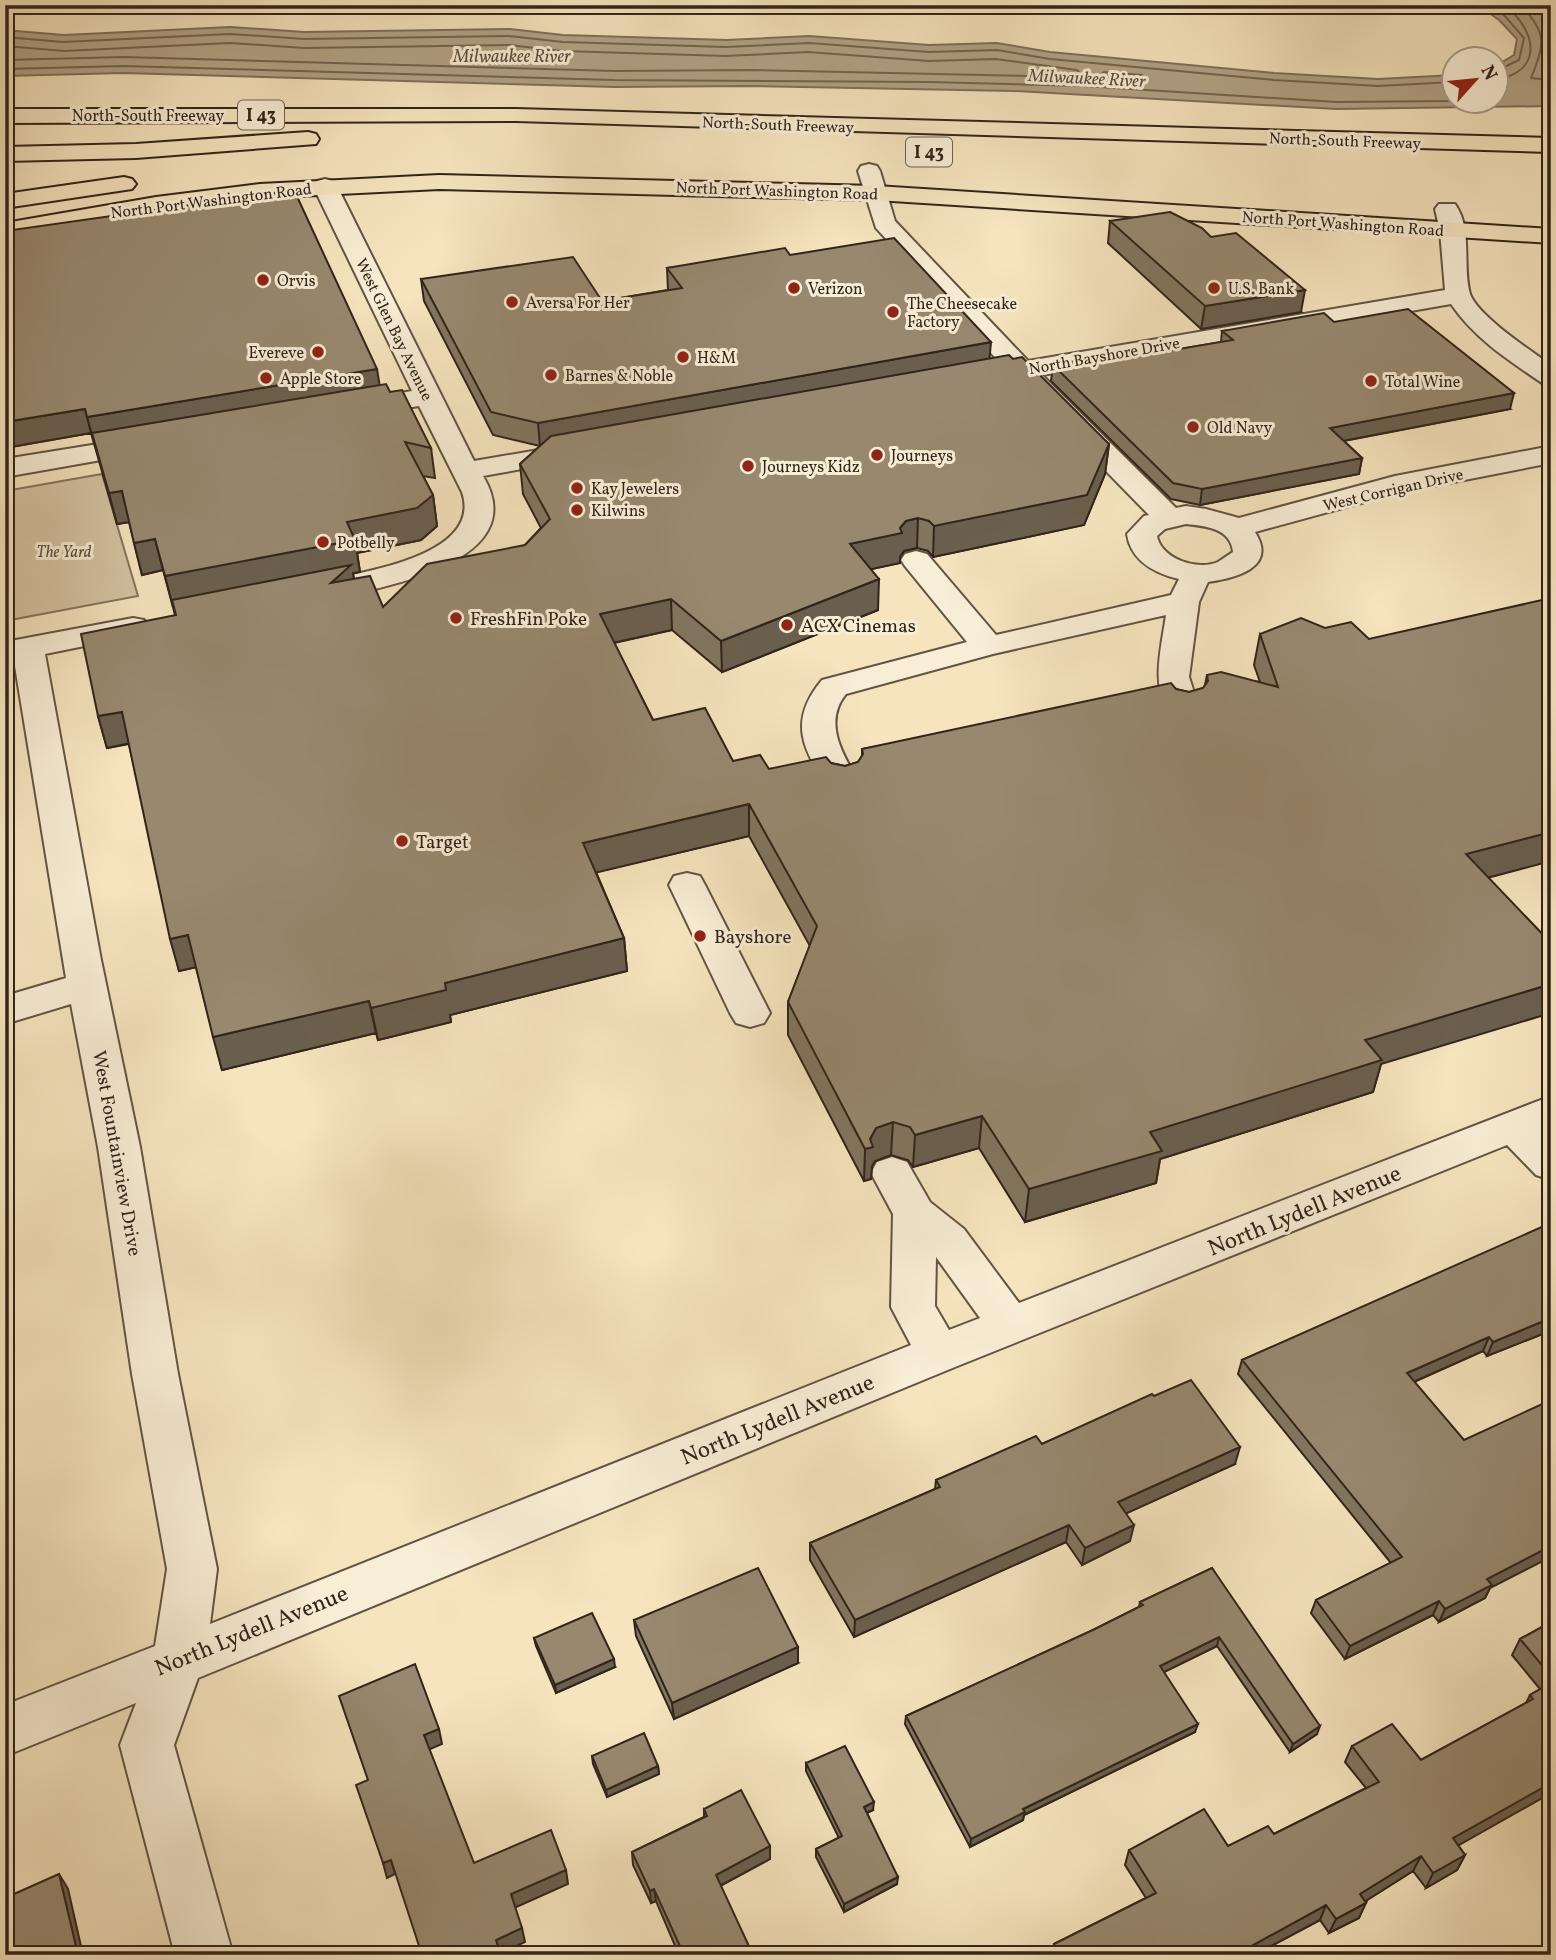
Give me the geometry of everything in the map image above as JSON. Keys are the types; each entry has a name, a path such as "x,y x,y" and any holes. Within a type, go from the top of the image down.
{"main road":[{"path":"5,104 516,115"},
{"name":"North-South Freeway","path":"5,117 516,115 1551,145"},
{"name":"North-South Freeway","path":"5,139 335,139"},
{"path":"5,154 136,150 308,139"},
{"name":"North Port Washington Road","path":"5,230 156,204 325,186 500,182 872,166 905,173"},
{"name":"North Port Washington Road","path":"199,176 331,167 872,166 1102,205 1450,220 1551,214"},
{"name":"North Port Washington Road","path":"5,201 149,181"},
{"name":"North Port Washington Road","path":"1336,200 1551,236"}],"street":[{"path":"872,166 884,223 1022,370 1168,517"},
{"name":"West Glen Bay Avenue","path":"325,186 465,471"},
{"path":"1450,220 1458,295 1472,317 1551,377"},
{"name":"North Bayshore Drive","path":"956,383 1158,345 1458,295"},
{"path":"337,412 428,396"},
{"path":"5,468 174,440"},
{"path":"290,597 384,579 412,570 448,552 471,530 481,508 477,493 465,471 599,447"},
{"name":"West Corrigan Drive","path":"1236,528 1395,485 1551,454"},
{"path":"1204,516 1236,528 1249,546 1248,555 1230,569 1197,573 1164,566 1142,549 1140,538 1144,529 1168,517 1204,516"},
{"path":"916,560 988,646"},
{"path":"1183,710 1173,677 1183,602 1197,573"},
{"path":"844,784 829,758 816,725 823,697 834,687 866,676 988,646 1183,602"},
{"path":"17,650 155,623"},
{"name":"West Fountainview Drive","path":"17,650 119,1147 155,1374 192,1569 179,1659 147,1745 204,1955"},
{"path":"687,886 750,1013"},
{"path":"5,1010 87,985"},
{"path":"1532,1119 1551,1164"},
{"name":"North Lydell Avenue","path":"5,1731 939,1354 1532,1119"},
{"path":"892,1173 915,1214 949,1241 1010,1326"},
{"path":"915,1214 913,1307 939,1354"}],"green space":[{"name":"The Yard","path":"102,474 138,596 5,621 5,491"}],"water":[{"name":"Milwaukee River","path":"1478,5 1551,5 1551,106 1510,107 1510,57 1514,55 1517,39 1499,20"},
{"name":"Milwaukee River","path":"230,27 304,32 510,29 563,35 727,40 809,36 929,45 997,43 1050,52 1274,73 1378,79 1440,76 1440,108 1337,109 1014,91 751,86 614,87 123,73 5,76 5,30 64,35"}],"building":[{"path":"294,190 377,369 87,417 85,409 5,422 5,231"},
{"path":"1170,212 1202,228 1211,237 1236,233 1305,290 1205,306 1110,221"},
{"path":"894,238 991,342 538,423 491,412 421,279 573,257 602,301 682,288 667,268 785,248 790,255"},
{"path":"1408,309 1514,393 1330,428 1362,458 1202,489 1173,483 1053,365 1124,352 1127,356 1142,353 1144,355 1233,340 1222,331 1324,313 1334,322"},
{"path":"1009,355 1013,359 1022,357 1109,444 1087,495 934,526 929,521 918,518 906,521 900,528 902,533 850,544 879,579 721,641 671,599 600,614 653,720 705,708 733,761 760,755 769,769 826,757 831,763 845,766 858,762 863,754 862,749 1171,683 1176,689 1189,692 1203,688 1208,681 1207,675 1221,672 1278,687 1260,634 1301,618 1325,628 1351,622 1369,639 1551,598 1551,832 1466,854 1551,943 1551,984 1365,1040 1382,1060 1150,1132 1162,1151 1029,1189 982,1116 915,1135 910,1127 893,1122 876,1128 870,1139 873,1147 865,1149 788,1002 817,926 749,804 583,843 624,938 445,983 446,990 371,1008 369,1001 213,1037 188,935 170,939 122,712 98,716 81,634 176,615 172,600 351,565 331,583 370,576 383,607 427,564 525,545 550,519 520,464 551,436"},
{"path":"386,384 390,392 402,390 431,448 405,442 433,495 417,508 347,522 355,540 165,576 155,539 134,543 122,491 109,493 92,433"},
{"path":"1544,1226 1551,1233 1551,1318 1493,1342 1489,1337 1407,1373 1464,1440 1551,1400 1551,1546 1487,1579 1492,1585 1445,1609 1439,1601 1350,1646 1316,1600 1402,1557 1242,1360"},
{"path":"1191,1380 1240,1447 1118,1502 1134,1525 1085,1548 1069,1525 855,1620 810,1543 940,1487 936,1480 1036,1436 1042,1444 1152,1394 1154,1396"},
{"path":"758,1568 798,1647 672,1703 634,1620"},
{"path":"1212,1568 1320,1726 1293,1744 1219,1637 1160,1666 1198,1724 1023,1809 1025,1812 971,1839 906,1716 1093,1630 1143,1605 1140,1602"},
{"path":"592,1613 614,1659 555,1685 534,1638"},
{"path":"1551,1622 1551,1676 1520,1639"},
{"path":"415,1664 439,1729 424,1735 474,1863 551,1830 566,1870 511,1894 522,1928 496,1940 501,1955 422,1955 391,1860 383,1863 356,1785 368,1780 339,1696"},
{"path":"1551,1683 1551,1783 1453,1838 1465,1855 1433,1873 1421,1856 1360,1894 1366,1903 1336,1919 1326,1905 1235,1955 1059,1955 1054,1944 1156,1893 1129,1850 1204,1809 1228,1846 1268,1826 1274,1834 1379,1782 1352,1746 1392,1724 1421,1760 1533,1699 1530,1695"},
{"path":"644,1733 658,1766 606,1790 592,1756"},
{"path":"845,1746 874,1802 864,1807 898,1877 844,1904 816,1849 842,1836 806,1763"},
{"path":"741,1790 770,1846 716,1875 753,1955 684,1955 654,1889 650,1891 632,1852 707,1816 704,1809"},
{"path":"59,1874 78,1955 5,1955 5,1898"}],"place":[{"name":"Orvis","path":"263,280"},
{"name":"Verizon","path":"794,288"},
{"name":"U.S. Bank","path":"1214,288"},
{"name":"Aversa For Her","path":"512,302"},
{"name":"The Cheesecake Factory","path":"893,312"},
{"name":"Evereve","path":"318,352"},
{"name":"H&M","path":"683,357"},
{"name":"Barnes & Noble","path":"551,375"},
{"name":"Apple Store","path":"266,378"},
{"name":"Total Wine","path":"1371,381"},
{"name":"Old Navy","path":"1193,427"},
{"name":"Journeys","path":"877,455"},
{"name":"Journeys Kidz","path":"748,466"},
{"name":"Kay Jewelers","path":"577,488"},
{"name":"Kilwins","path":"577,510"},
{"name":"Potbelly","path":"323,542"},
{"name":"FreshFin Poke","path":"456,618"},
{"name":"ACX Cinemas","path":"787,625"},
{"name":"Target","path":"402,841"},
{"name":"Bayshore","path":"700,936"}]}
